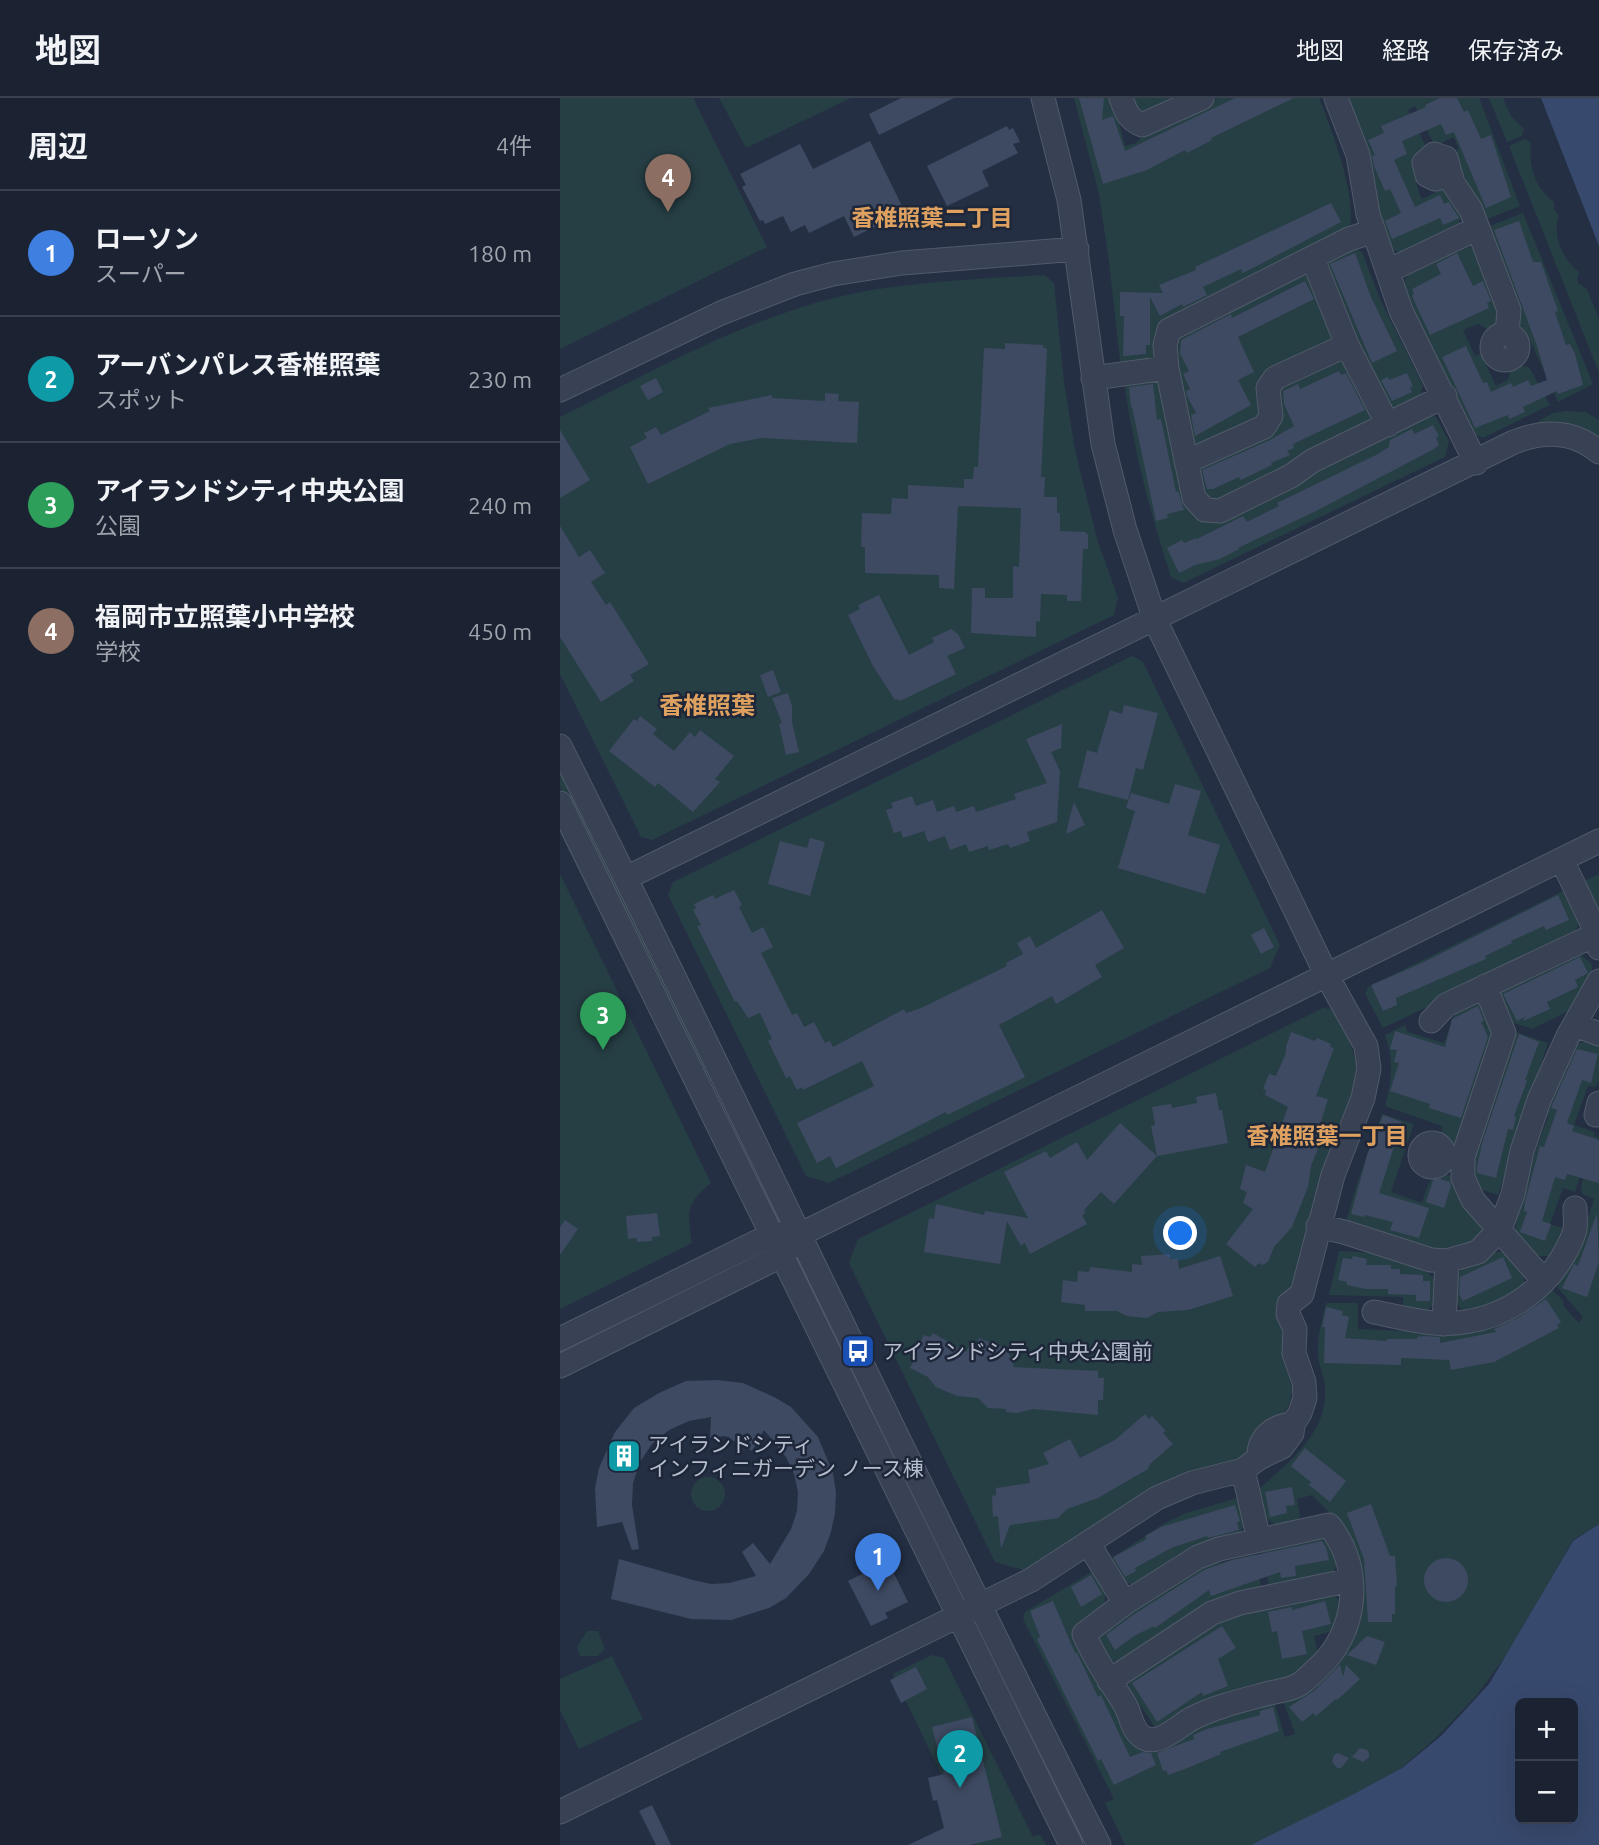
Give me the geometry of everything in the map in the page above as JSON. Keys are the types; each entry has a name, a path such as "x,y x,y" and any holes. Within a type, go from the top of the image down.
{"street":[{"path":"560,1812 1031,1580 1157,1498 1192,1483 1251,1464 1282,1447 1292,1433 1293,1424 1305,1398 1304,1382 1294,1353 1295,1329 1288,1309 1289,1304 1302,1294 1333,1175 1363,1098 1369,1069 1366,1046 1328,976 1155,620 1122,518 1103,444 1069,200 1043,98"},
{"path":"1121,98 1126,113 1133,121 1142,125 1202,98"},
{"path":"1336,98 1358,155 1368,214 1401,311 1476,463"},
{"path":"1448,170 1452,173 1453,183 1471,210 1510,310 1507,334"},
{"path":"1388,271 1478,228"},
{"path":"1374,231 1349,239 1169,330 1165,345 1167,368 1194,498 1205,510 1220,511 1292,476 1312,461 1445,396"},
{"path":"560,390 721,313 795,284 891,264 1077,249"},
{"path":"1312,259 1347,345 1388,425"},
{"path":"1186,462 1264,427 1271,416 1268,388 1275,379 1347,345"},
{"path":"1093,378 1167,368"},
{"path":"626,878 1476,463 1514,442 1541,434 1560,434 1578,438 1599,452"},
{"path":"560,746 1099,1845"},
{"path":"560,803 1071,1845"},
{"path":"560,1339 801,1234 1599,841"},
{"path":"1431,1021 1446,1005 1598,938 1562,860"},
{"path":"1318,1226 1343,1231 1416,1257 1447,1261 1478,1252 1500,1229 1513,1194 1522,1151 1539,1100 1568,1036 1599,981"},
{"path":"1485,986 1504,1033 1453,1157 1473,1200 1545,1280"},
{"path":"1576,1025 1599,1034"},
{"path":"1374,1312 1444,1324 1494,1315 1524,1298 1545,1280 1565,1253 1575,1231 1575,1208"},
{"path":"560,1366 778,1244"},
{"path":"1444,1324 1447,1261"},
{"path":"1251,1464 1259,1540"},
{"path":"1329,1525 1339,1537 1349,1559 1351,1608 1340,1641 1330,1658 1296,1686 1204,1714 1160,1739 1142,1737 1133,1726 1126,1705 1093,1656 1084,1634 1125,1603 1198,1557 1259,1540 1329,1525"},
{"path":"1088,1543 1125,1603"},
{"path":"1109,1681 1212,1613 1240,1603 1351,1580"}],"green space":[{"path":"560,98 693,98 767,247 560,349"},
{"path":"719,98 851,98 746,148"},
{"path":"1074,98 1113,98 1125,146 1136,143 1147,131 1218,98 1319,98 1337,146 1347,184 1351,219 1348,232 1179,316 1150,364 1121,369 1099,194"},
{"path":"1129,98 1187,98 1149,116 1133,110"},
{"path":"1344,98 1479,98 1520,206 1482,221 1466,179 1457,168 1458,147 1454,137 1435,146 1415,106 1408,110 1427,149 1411,158 1422,199 1453,183 1463,212 1456,231 1406,254 1386,248"},
{"path":"1489,98 1503,98 1511,116 1524,129 1522,136 1507,142"},
{"path":"1525,139 1531,143 1534,176 1542,190 1554,202 1554,209 1559,216 1557,232 1561,248 1569,262 1580,273 1577,277 1578,283 1587,289 1599,319 1599,373 1509,146"},
{"path":"1523,213 1593,384 1558,402 1530,340 1518,333 1485,228"},
{"path":"1461,243 1478,251 1502,313 1500,325 1487,329 1478,324 1463,330 1475,356 1481,354 1496,386 1508,380 1510,372 1516,366 1529,367 1550,405 1483,438 1471,433 1401,290 1411,266"},
{"path":"1351,246 1362,252 1380,299 1423,386 1418,401 1392,410 1372,378 1325,263"},
{"path":"1298,272 1317,280 1336,332 1333,343 1273,372 1260,421 1193,446 1170,341"},
{"path":"1044,275 1054,283 1064,382 1075,450 1097,539 1118,598 1114,615 652,840 641,837 560,674 560,417 710,343 802,307 891,287"},
{"path":"1338,356 1349,360 1373,408 1367,427 1277,470 1275,476 1219,504 1199,496 1195,468 1268,433 1278,385"},
{"path":"1155,378 1163,384 1193,508 1294,483 1325,468 1325,463 1425,414 1436,417 1449,441 1445,457 1183,583 1171,577 1156,528 1137,456 1124,380"},
{"path":"1586,412 1599,420 1599,439 1575,429 1532,425 1553,413"},
{"path":"1132,656 1143,662 1280,945 1270,968 829,1183 806,1176 668,895 673,882"},
{"path":"560,770 700,1054 717,1101 560,786"},
{"path":"560,874 711,1183 690,1209 692,1243 560,1309"},
{"path":"1599,874 1599,912 1582,882"},
{"path":"1565,890 1579,919 1575,937 1383,1028 1365,994 1368,987"},
{"path":"1577,952 1592,964 1592,973 1571,1010 1532,1029 1508,1021 1498,991"},
{"path":"1482,1003 1495,1027 1461,1139 1448,1144 1441,1138 1442,1126 1385,1106 1391,1071 1385,1035 1405,1025 1408,1032 1444,1043 1456,1010"},
{"path":"1323,1008 1334,1009 1343,1027 1354,1053 1358,1082 1285,1339 1286,1366 1292,1390 1283,1417 1257,1448 1238,1462 1026,1571 995,1562 849,1263 858,1239"},
{"path":"1513,1031 1548,1043 1498,1195 1474,1187 1470,1164"},
{"path":"1589,1040 1599,1046 1599,1081 1595,1087 1588,1086 1574,1125 1595,1132 1594,1136 1598,1137 1592,1156 1585,1161 1575,1192 1563,1188 1550,1224 1567,1230 1554,1256 1536,1256 1517,1235 1517,1213 1521,1196 1548,1117 1544,1115 1574,1045"},
{"path":"1382,1114 1414,1124 1391,1192 1422,1203 1434,1177 1445,1174 1452,1176 1483,1225 1481,1239 1448,1254 1346,1222"},
{"path":"1599,1147 1599,1524 1573,1540 1509,1651 1477,1695 1438,1736 1400,1769 1360,1793 1252,1845 1125,1845 1105,1803 1114,1799 1023,1619 1025,1612 1093,1571 1105,1590 1105,1609 1072,1630 1128,1730 1194,1725 1273,1698 1285,1737 1295,1734 1281,1695 1350,1636 1335,1518 1312,1495 1297,1499 1300,1516 1298,1521 1277,1526 1265,1517 1259,1489 1304,1446 1320,1419 1325,1388 1318,1347 1326,1303 1358,1303 1358,1329 1406,1331 1407,1326 1552,1290 1563,1300 1564,1307 1579,1323 1583,1317 1558,1288 1559,1276 1583,1233 1594,1199 1582,1194 1581,1189 1586,1171"},
{"path":"1339,1251 1378,1254 1417,1266 1436,1281 1436,1302 1423,1314 1403,1310 1403,1297 1329,1295"},
{"path":"1492,1252 1507,1252 1524,1273 1524,1290 1467,1315 1455,1302 1455,1277 1463,1268"},
{"path":"708,1477 720,1482 725,1494 720,1506 708,1511 696,1506 691,1494 696,1482"},
{"path":"1241,1497 1245,1521 1238,1539 1138,1587 1121,1580 1109,1560 1165,1523 1186,1513"},
{"path":"1320,1537 1331,1543 1339,1560 1332,1576 1270,1590 1261,1550"},
{"path":"1255,1554 1262,1592 1121,1664 1105,1658 1098,1645 1102,1630 1188,1574 1203,1567"},
{"path":"1332,1591 1342,1606 1335,1630 1314,1636 1319,1658 1294,1679 1158,1732 1141,1706 1138,1708 1128,1693 1129,1675 1219,1617"},
{"path":"587,1631 598,1631 605,1649 598,1656 580,1656 577,1647"},
{"path":"932,1655 944,1658 1033,1837 1040,1834 1046,1845 975,1845 893,1674"},
{"path":"612,1656 643,1719 579,1749 560,1710 560,1679"}],"water":[{"path":"1541,98 1599,98 1599,246"},
{"path":"1599,1524 1599,1845 1251,1845 1402,1768 1441,1736 1489,1684 1573,1541"}],"building":[{"path":"901,98 954,98 879,135 869,114"},
{"path":"1079,98 1104,98 1102,120 1113,116 1125,151 1235,98 1294,98 1211,138 1212,140 1187,153 1185,150 1147,170 1103,184"},
{"path":"1440,98 1457,98 1464,112 1468,110 1481,139 1491,135 1511,197 1486,208 1454,132 1446,135 1441,124 1402,141 1407,154 1394,160 1415,207 1440,195 1444,204 1449,202 1459,218 1443,225 1440,218 1392,239 1385,221 1401,213 1390,189 1385,191 1374,166 1372,156 1375,155 1368,140 1384,133 1381,126 1426,107 1425,105"},
{"path":"1007,126 1009,130 1013,128 1020,142 1013,144 1018,153 982,171 989,186 947,206 927,166"},
{"path":"870,141 905,212 854,237 844,216 809,233 805,225 791,232 783,216 765,224 763,220 760,221 742,187 746,185 740,174 800,144 813,169"},
{"path":"1331,203 1341,222 1243,273 1241,269 1203,287 1207,295 1160,316 1150,297 1150,345 1146,345 1146,354 1123,356 1124,316 1120,316 1120,292 1163,293 1159,285 1196,270 1195,267"},
{"path":"1519,221 1533,262 1541,262 1558,311 1555,312 1566,345 1570,344 1575,354 1583,385 1558,394 1557,391 1523,407 1525,412 1509,419 1508,415 1475,428 1442,357 1466,346 1483,383 1487,382 1491,392 1511,383 1513,387 1528,380 1531,386 1547,380 1494,230"},
{"path":"1355,253 1371,297 1397,351 1372,363 1330,264"},
{"path":"1457,253 1473,286 1483,281 1491,301 1487,303 1489,308 1430,335 1412,296 1412,289 1441,274 1436,264"},
{"path":"1305,281 1314,299 1238,337 1254,372 1238,380 1251,405 1195,436 1191,415 1196,413 1187,396 1186,391 1190,389 1183,374 1189,371 1180,354 1181,340"},
{"path":"1005,343 1043,345 1047,349 1041,477 1045,477 1044,497 1057,497 1060,531 1088,534 1088,549 1083,549 1081,601 1067,601 1067,595 1041,594 1040,622 1036,621 1036,637 971,633 972,588 985,588 985,598 1013,598 1013,566 1019,567 1021,508 958,506 954,589 939,588 939,575 865,573 865,547 861,547 862,513 891,514 892,498 908,499 908,485 964,488 964,479 973,479 974,467 978,467 984,348 1005,349"},
{"path":"1339,371 1341,375 1346,373 1365,410 1293,444 1294,448 1287,451 1290,455 1271,463 1272,465 1241,480 1239,477 1213,489 1207,489 1202,470 1270,440 1294,426 1284,404 1283,391 1298,384 1300,389"},
{"path":"1407,373 1413,386 1410,388 1412,392 1392,401 1381,380"},
{"path":"656,378 663,392 648,400 640,386"},
{"path":"1153,384 1157,420 1161,419 1176,492 1178,491 1184,510 1167,514 1168,518 1156,521 1129,387"},
{"path":"825,393 839,394 838,401 859,402 857,443 762,438 730,444 648,484 630,447 647,438 644,433 656,427 661,435 710,411 708,408 772,395 772,398 825,401"},
{"path":"1433,425 1439,436 1436,438 1439,445 1434,449 1220,559 1195,565 1179,573 1167,548 1182,540 1184,543 1197,539 1243,516 1247,522 1279,506 1277,503 1376,455 1389,447 1390,440 1412,429 1414,434"},
{"path":"560,430 590,480 560,498"},
{"path":"560,526 579,557 590,550 605,573 591,582 606,605 610,602 649,664 630,675 634,681 601,702 560,637"},
{"path":"879,595 909,655 934,642 932,638 951,629 958,634 965,648 947,656 956,674 900,701 895,700 873,666 848,615 860,609 858,605"},
{"path":"773,670 781,692 768,697 760,675"},
{"path":"788,693 799,752 786,755 779,724 782,723 772,698"},
{"path":"1124,705 1158,713 1143,770 1136,768 1128,800 1078,787 1087,750 1097,753 1110,710 1122,714"},
{"path":"640,716 657,729 653,734 674,751 690,732 695,737 700,730 734,756 715,779 720,782 693,812 658,783 655,787 609,751 634,719 637,721"},
{"path":"1062,724 1061,748 1051,752 1060,771 1057,822 1027,832 1030,841 1010,848 1008,844 969,852 966,844 950,850 945,836 928,842 924,831 903,838 901,831 894,833 886,810 893,808 891,803 912,796 916,806 933,800 937,812 954,806 956,812 974,806 976,812 1016,799 1014,794 1047,783 1026,739"},
{"path":"1175,784 1201,791 1188,835 1220,845 1205,894 1118,868 1135,811 1126,808 1131,793 1169,804"},
{"path":"1074,802 1085,825 1066,834 1069,820"},
{"path":"810,838 825,842 810,896 768,884 780,841 807,848"},
{"path":"734,890 752,933 763,927 773,947 761,953 792,1015 797,1013 804,1027 814,1022 825,1043 830,1041 833,1047 904,1009 906,1013 921,1008 1007,966 1006,963 1023,954 1017,943 1030,936 1036,948 1102,910 1124,948 1095,965 1102,977 1056,1004 1052,996 999,1025 1025,1077 947,1115 946,1112 836,1168 830,1156 817,1163 797,1123 874,1086 862,1061 803,1090 802,1087 797,1090 790,1076 786,1078 768,1041 772,1039 760,1013 748,1018 737,1001 735,1002 697,926 701,925 693,910 696,908 694,904 713,895 715,899"},
{"path":"1558,895 1569,920 1546,930 1544,926 1511,941 1512,943 1485,956 1486,959 1396,998 1397,1005 1383,1011 1371,985 1422,963"},
{"path":"1264,928 1274,947 1261,954 1251,935"},
{"path":"1580,957 1588,973 1575,980 1578,987 1547,1002 1550,1009 1517,1021 1503,994"},
{"path":"1478,1006 1488,1037 1461,1118 1390,1091 1399,1063 1394,1062 1397,1050 1390,1049 1395,1031 1445,1047 1452,1019"},
{"path":"1291,1032 1315,1041 1317,1038 1334,1048 1316,1096 1328,1099 1317,1134 1323,1136 1311,1166 1308,1187 1292,1227 1274,1247 1268,1262 1262,1265 1259,1263 1255,1267 1226,1244 1253,1209 1243,1203 1247,1192 1240,1189 1246,1165 1265,1172 1288,1107 1265,1095 1266,1090 1263,1089 1269,1074 1276,1076"},
{"path":"1519,1034 1539,1042 1514,1116 1513,1130 1508,1129 1496,1178 1477,1173 1477,1166 1483,1140"},
{"path":"1577,1049 1598,1054 1591,1083 1582,1080 1567,1123 1574,1126 1572,1131 1599,1140 1599,1183 1567,1174 1565,1180 1555,1177 1542,1221 1551,1224 1545,1241 1520,1232 1527,1212 1524,1211 1525,1201 1540,1146 1544,1147 1557,1110 1551,1108 1552,1105"},
{"path":"1216,1093 1228,1143 1157,1156 1151,1126 1155,1125 1152,1107 1171,1104 1172,1108 1197,1103 1196,1097"},
{"path":"1383,1115 1402,1122 1379,1193 1429,1208 1419,1238 1390,1230 1393,1222 1351,1214 1367,1155"},
{"path":"1120,1123 1157,1156 1114,1204 1101,1192 1084,1210 1086,1213 1082,1215 1087,1224 1030,1254 1025,1243 1021,1246 1007,1221 1000,1264 924,1252 929,1218 934,1219 936,1204 984,1215 985,1211 1028,1218 1004,1172 1046,1151 1050,1158 1077,1142 1087,1160"},
{"path":"1434,1177 1450,1182 1444,1208 1426,1202"},
{"path":"657,1213 660,1236 652,1237 652,1241 637,1242 637,1238 628,1239 626,1216"},
{"path":"1597,1213 1599,1262 1587,1297 1562,1288 1574,1264 1578,1266"},
{"path":"565,1220 578,1229 560,1255 560,1227"},
{"path":"1170,1254 1170,1259 1178,1259 1179,1269 1220,1256 1233,1296 1188,1310 1158,1312 1147,1318 1127,1316 1117,1311 1085,1311 1085,1305 1061,1302 1063,1280 1077,1282 1078,1271 1089,1272 1090,1267 1132,1272 1132,1264 1142,1265 1141,1256"},
{"path":"1353,1256 1367,1259 1366,1265 1391,1265 1391,1269 1400,1269 1400,1274 1423,1275 1423,1281 1430,1281 1430,1301 1416,1301 1416,1295 1388,1294 1388,1289 1366,1289 1338,1280 1343,1258 1352,1259"},
{"path":"1503,1257 1512,1278 1463,1301 1459,1294 1460,1277"},
{"path":"1546,1299 1561,1322 1557,1325 1559,1328 1494,1362 1451,1370 1449,1360 1401,1358 1401,1365 1324,1363 1325,1327 1322,1327 1326,1307 1343,1311 1342,1315 1349,1317 1345,1338 1387,1341 1417,1339 1423,1336 1440,1337 1440,1343 1496,1332 1494,1329 1518,1318"},
{"path":"933,1333 966,1352 971,1343 976,1346 979,1338 1010,1350 1009,1356 1014,1356 1013,1367 1098,1371 1098,1378 1104,1378 1103,1400 1098,1400 1098,1415 1033,1409 1017,1413 1006,1412 1006,1409 988,1408 978,1398 957,1396 936,1387 928,1377 910,1368 917,1353 914,1352 924,1335 930,1337"},
{"path":"686,1381 743,1383 774,1397 791,1407 818,1437 833,1473 836,1493 835,1513 824,1551 809,1574 786,1598 769,1608 731,1620 691,1619 611,1599 619,1559 711,1584 729,1583 756,1576 742,1552 753,1543 770,1564 791,1529 797,1511 798,1492 786,1457 764,1430 752,1451 725,1436 710,1438 711,1417 689,1421 669,1430 652,1444 640,1462 633,1483 632,1505 639,1549 632,1550 622,1522 597,1527 595,1488 599,1468 615,1432 634,1408"},
{"path":"1145,1414 1149,1419 1152,1416 1166,1431 1163,1433 1173,1444 1150,1464 1148,1469 1098,1498 1067,1509 1058,1518 1010,1525 1001,1549 998,1516 993,1517 992,1496 996,1495 996,1488 1030,1483 1028,1470 1049,1464 1043,1453 1070,1439 1080,1458 1115,1440"},
{"path":"1305,1448 1346,1481 1330,1502 1291,1466"},
{"path":"1292,1487 1295,1505 1286,1506 1287,1513 1270,1517 1265,1492"},
{"path":"1371,1504 1390,1556 1395,1556 1397,1586 1392,1622 1368,1622 1364,1559 1347,1513"},
{"path":"1235,1505 1240,1521 1237,1522 1239,1530 1208,1538 1207,1536 1171,1548 1135,1568 1136,1571 1125,1577 1113,1557 1147,1539 1145,1536 1161,1527"},
{"path":"1322,1541 1329,1560 1295,1566 1296,1576 1281,1578 1280,1572 1211,1596 1209,1590 1155,1628 1154,1626 1134,1636 1115,1650 1106,1635 1204,1570 1232,1560"},
{"path":"883,1551 908,1602 885,1613 888,1618 871,1626 848,1581 864,1573 860,1563"},
{"path":"1446,1558 1462,1564 1468,1580 1462,1596 1446,1602 1430,1596 1424,1580 1430,1564"},
{"path":"1091,1575 1102,1594 1081,1607 1071,1587"},
{"path":"1053,1601 1075,1653 1098,1697 1101,1695 1130,1757 1143,1752 1151,1753 1156,1765 1114,1785 1101,1759 1098,1761 1037,1639 1040,1637 1030,1611"},
{"path":"1325,1601 1331,1624 1302,1631 1307,1654 1282,1659 1277,1631 1272,1632 1268,1612 1292,1607 1292,1610"},
{"path":"1222,1626 1236,1648 1218,1659 1228,1686 1203,1696 1202,1692 1157,1722 1132,1683"},
{"path":"1367,1636 1385,1642 1376,1665 1347,1655"},
{"path":"1340,1665 1343,1677 1346,1665 1360,1679 1316,1716 1313,1713 1302,1722 1289,1707 1314,1691"},
{"path":"916,1667 927,1689 901,1703 890,1680"},
{"path":"1273,1707 1279,1731 1220,1752 1221,1754 1168,1775 1166,1770 1163,1771 1157,1753 1194,1739 1193,1735 1207,1729 1260,1715 1260,1711"},
{"path":"972,1717 1002,1837 970,1845 908,1845 944,1828 937,1800 933,1801 928,1778 944,1774 932,1727"},
{"path":"1360,1748 1369,1753 1369,1757 1363,1762 1352,1757"},
{"path":"1338,1753 1349,1758 1341,1768 1337,1768 1332,1762 1334,1755"},
{"path":"652,1805 671,1845 656,1845 639,1811"}],"place":[{"name":"福岡市立照葉小中学校","path":"668,212"},
{"name":"アイランドシティ中央公園","path":"603,1050"},
{"name":"アイランドシティ中央公園前","path":"858,1351"},
{"name":"アイランドシティ インフィニガーデン ノース棟","path":"624,1456"},
{"name":"ローソン","path":"878,1591"},
{"name":"アーバンパレス香椎照葉","path":"960,1788"}],"district":[{"name":"香椎照葉二丁目","path":"932,217"},
{"name":"香椎照葉","path":"707,705"},
{"name":"香椎照葉一丁目","path":"1327,1135"}]}
